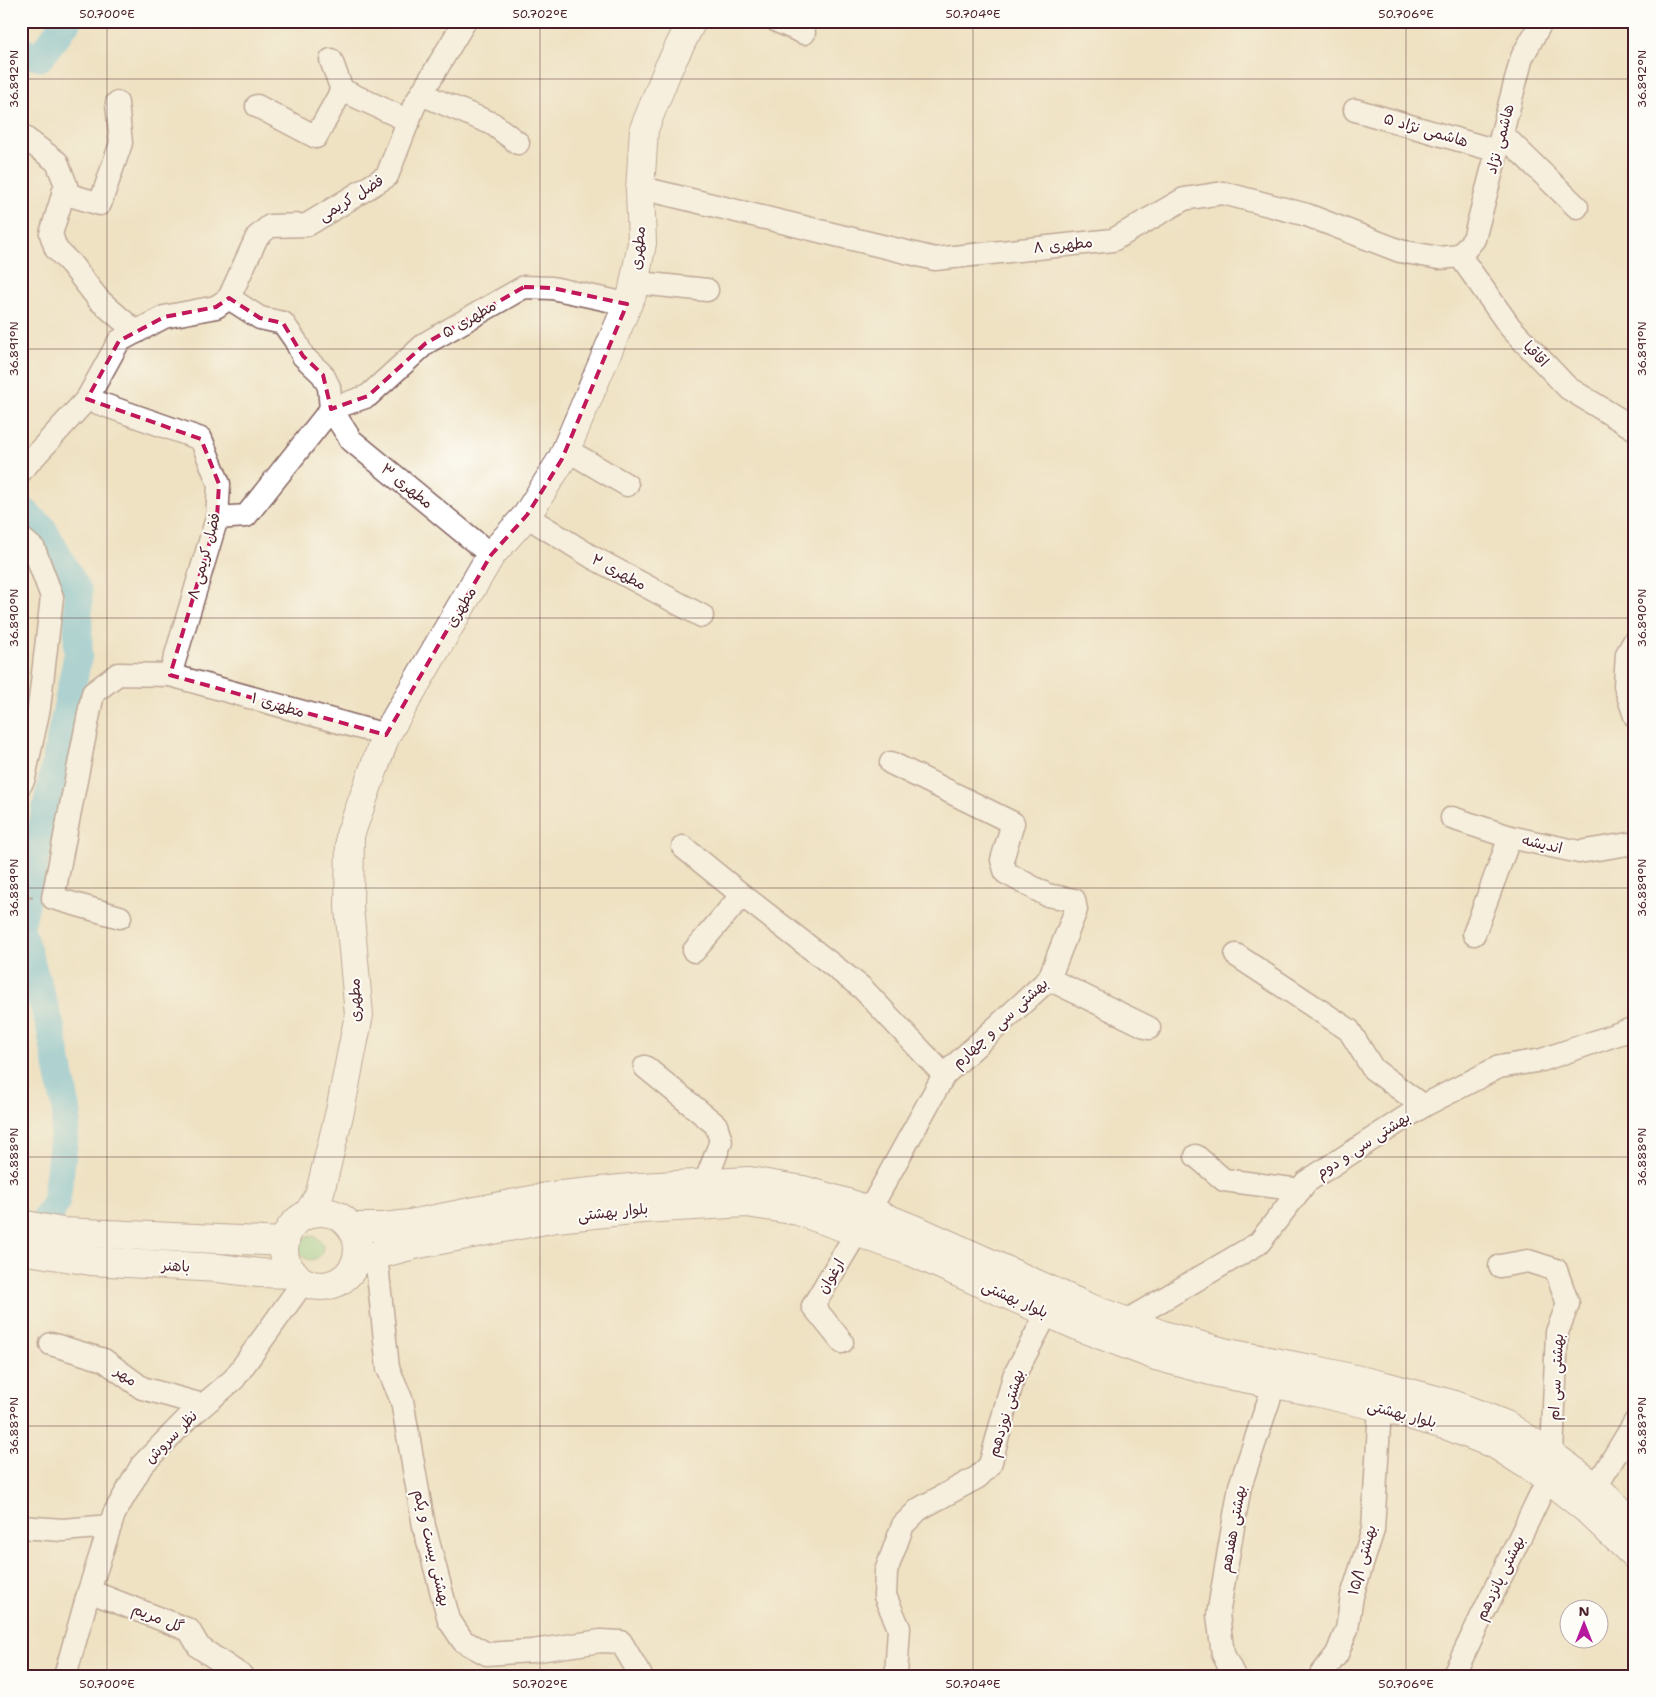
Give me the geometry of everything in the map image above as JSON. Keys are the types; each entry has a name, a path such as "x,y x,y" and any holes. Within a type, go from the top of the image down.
{"main road":[{"name":"مطهری","path":"330,1218 319,1196 340,1112 359,1015 348,907 350,835 386,735 491,555 527,515 562,459 632,294 642,243 640,190 644,129 668,70 692,21"},
{"name":"مطهری","path":"330,1218 355,1114 373,1016 363,907 365,838 399,741 503,564 539,524 579,458 646,299 656,244 654,191 659,132 681,75 709,21"},
{"name":"بلوار بهشتی","path":"330,1218 410,1224 552,1196 640,1187 705,1183 749,1181 803,1190 863,1222 912,1252 1082,1328 1156,1356 1218,1373 1312,1391 1448,1426 1596,1486 1635,1525"},
{"name":"بلوار بهشتی","path":"366,1258 414,1245 556,1218 695,1205 747,1203 921,1232 1090,1308 1163,1335 1223,1352 1325,1372 1454,1405 1506,1425 1550,1467 1586,1509 1635,1556"},
{"path":"330,1218 356,1238 358,1250 366,1258 340,1280 328,1285 316,1285 300,1278 288,1265 284,1254 285,1242 289,1230 297,1221 330,1218"},
{"path":"23,1233 60,1244"},
{"name":"باهنر","path":"60,1244 285,1242"},
{"name":"باهنر","path":"60,1244 90,1261 218,1268 300,1278"}],"street":[{"name":"فضل کریمی","path":"229,298 257,237 270,226 307,225 387,176 422,94 465,21"},
{"path":"777,21 804,33"},
{"name":"هاشمی نژاد","path":"1460,256 1474,239 1522,57 1542,21"},
{"path":"331,60 342,90 409,121"},
{"path":"257,106 316,137 342,90"},
{"path":"422,94 493,124 518,143"},
{"path":"63,193 100,204 121,143 117,103"},
{"name":"هاشمی نژاد ۵","path":"1355,110 1499,143 1577,207"},
{"path":"21,135 57,162 66,185 50,234 56,250 71,264 99,300 136,332"},
{"name":"مطهری ۸","path":"654,191 935,259 1113,240 1184,199 1222,193 1307,215 1400,250 1438,258 1460,256"},
{"name":"اقاقیا","path":"1460,256 1510,326 1568,388 1635,429"},
{"path":"648,284 707,290"},
{"name":"مطهری ۵","path":"331,409 368,396 426,343 524,287 552,288 627,304"},
{"path":"21,471 87,399 119,341 164,317 216,307 229,298 260,318 283,323 303,356 323,375 329,387 331,409 246,516 217,518"},
{"name":"فضل کریمی ۸","path":"87,399 201,439 219,484 217,518 170,675"},
{"name":"مطهری ۳","path":"331,409 351,440 491,555"},
{"path":"579,458 627,485"},
{"name":"مطهری ۲","path":"539,524 592,557 702,616"},
{"path":"21,538 34,549 52,596 39,708 24,778 21,784"},
{"path":"1635,640 1627,654 1625,686 1635,716"},
{"name":"مطهری ۱","path":"120,918 53,898 93,693 118,674 170,675 386,735"},
{"name":"بهشتی سی و چهارم","path":"863,1222 944,1074 1049,979 1076,910 1074,900 1047,895 1006,873 1002,860 1013,823 891,762"},
{"name":"اندیشه","path":"1452,818 1510,837 1579,852 1635,843"},
{"path":"1474,934 1510,837"},
{"path":"683,847 862,988 944,1074"},
{"path":"694,951 742,895"},
{"path":"1236,955 1349,1030 1373,1069 1423,1106"},
{"path":"1049,979 1149,1028"},
{"name":"بهشتی سی و دوم","path":"1126,1321 1259,1244 1306,1182 1423,1106 1499,1067 1542,1060 1635,1028"},
{"path":"645,1067 716,1126 721,1141 705,1183"},
{"path":"1196,1156 1224,1180 1300,1190"},
{"name":"ارغوان","path":"842,1342 814,1306 863,1222"},
{"name":"بهشتی بیست و یکم","path":"366,1258 388,1368 402,1401 424,1526 448,1620 463,1642 488,1654 532,1651 601,1641 621,1642 641,1676"},
{"name":"بهشتی سی ام","path":"1500,1266 1528,1261 1556,1270 1568,1304 1557,1332 1550,1467"},
{"name":"نظر سروش","path":"65,1676 89,1591 114,1514 142,1465 187,1419 234,1379 300,1278"},
{"name":"بهشتی نوزدهم","path":"896,1676 899,1628 885,1596 886,1571 903,1525 919,1509 978,1477 990,1465 1014,1376 1047,1313"},
{"name":"مهر","path":"51,1344 104,1360 142,1388 203,1405"},
{"name":"بهشتی هفدهم","path":"1234,1676 1223,1654 1218,1615 1240,1486 1274,1385"},
{"name":"۱۵/۱ بهشتی","path":"1320,1676 1337,1654 1347,1628 1352,1596 1372,1530 1380,1407"},
{"path":"1596,1486 1635,1422"},
{"name":"بهشتی پانزدهم","path":"1453,1676 1550,1467"},
{"path":"21,1527 63,1530 110,1526"},
{"name":"گل مریم","path":"89,1591 190,1630 199,1647 242,1676"}],"highlighted area":[{"path":"524,287 552,288 627,304 562,459 527,515 491,555 386,735 170,675 217,518 219,484 201,439 87,399 119,341 164,317 216,307 229,298 260,318 283,323 303,356 323,375 331,409 368,396 426,343"}],"green space":[{"path":"311,1236 320,1239 323,1248 320,1257 311,1260 302,1257 299,1248 302,1239"}],"waterway":[{"path":"21,52 40,57 67,21"},
{"path":"21,509 42,528 78,592 78,655 21,922"},
{"path":"21,932 51,1029 67,1113 56,1202 29,1249"}]}
